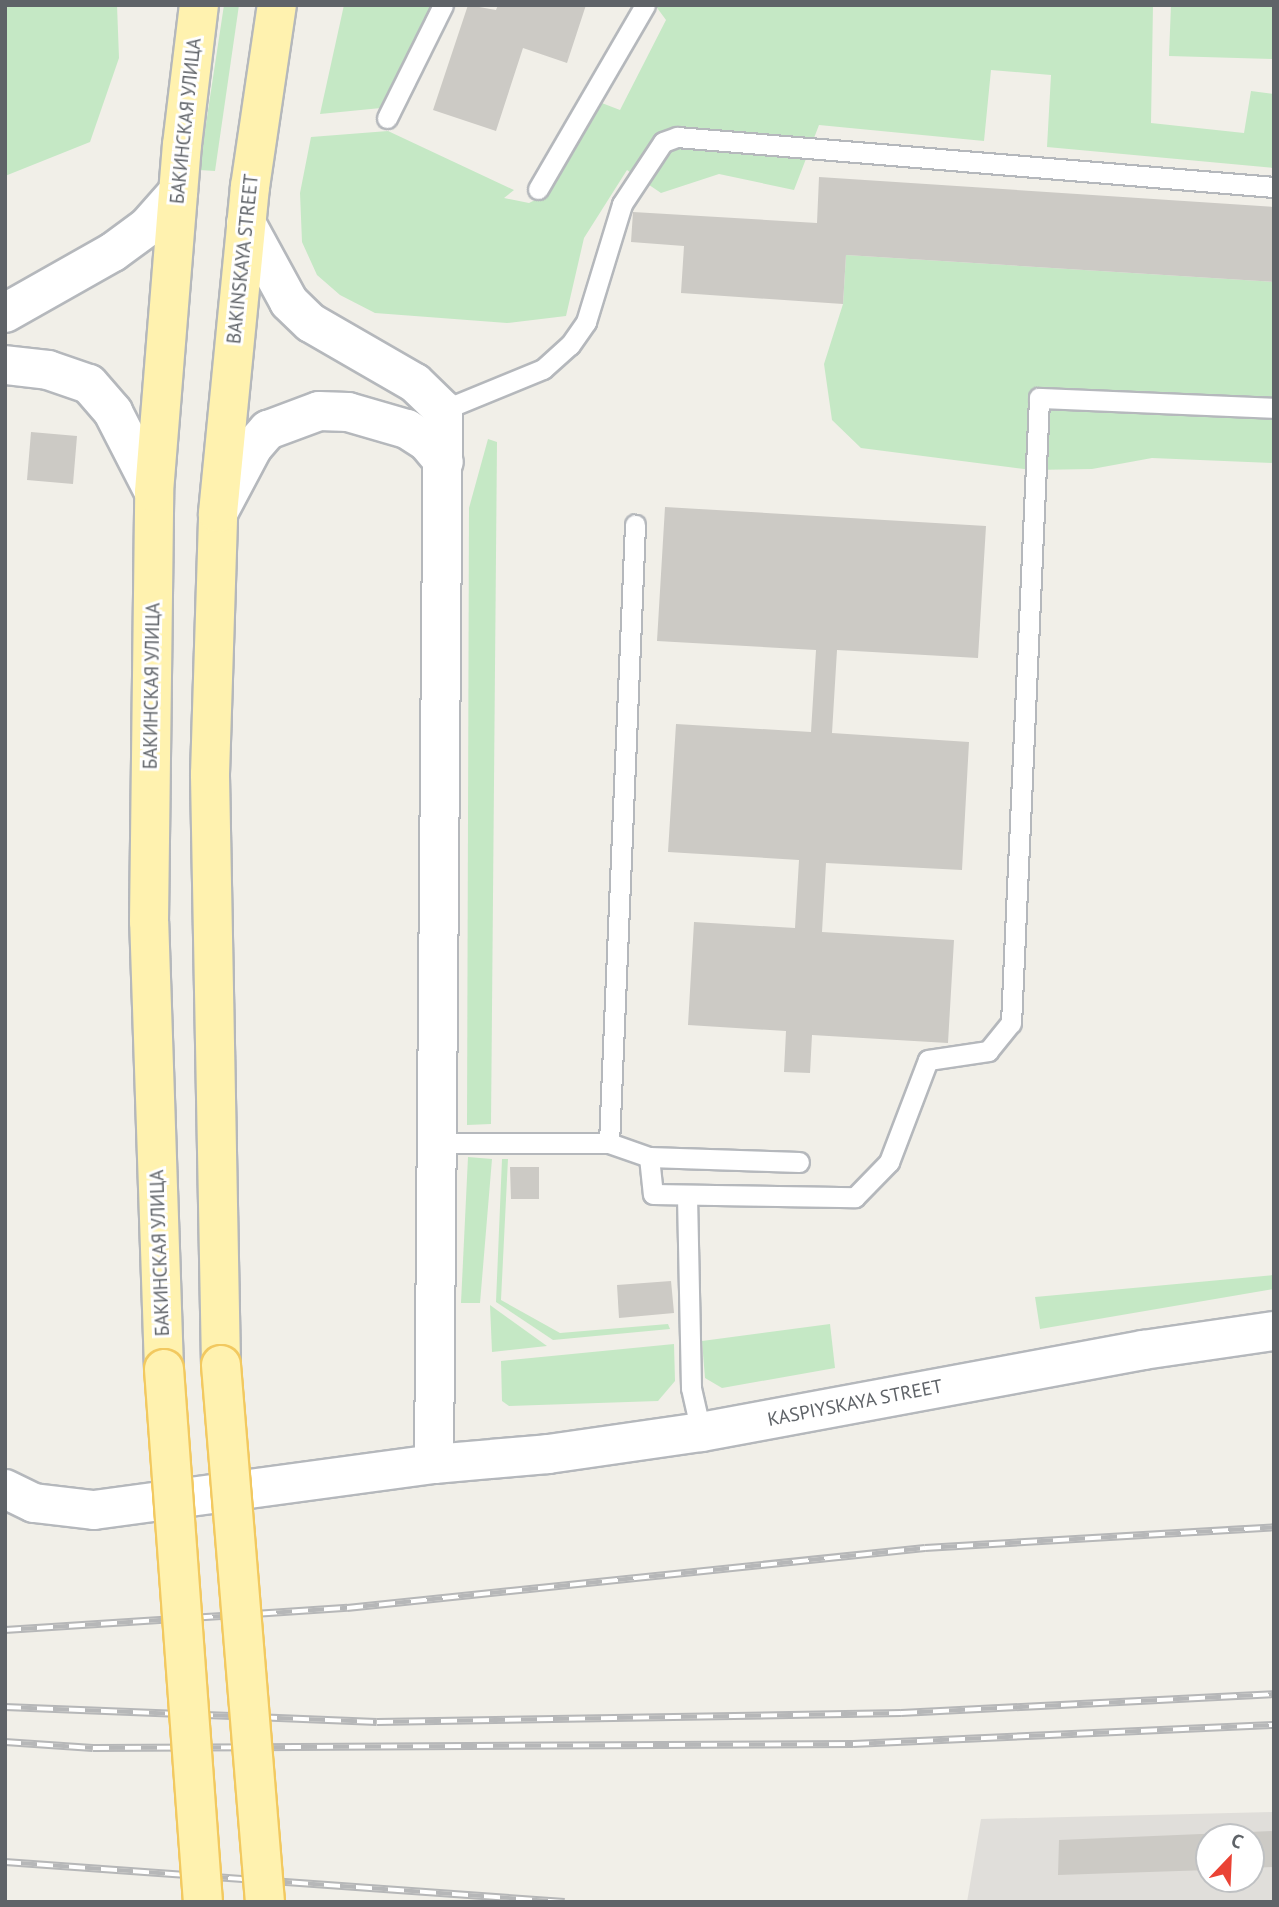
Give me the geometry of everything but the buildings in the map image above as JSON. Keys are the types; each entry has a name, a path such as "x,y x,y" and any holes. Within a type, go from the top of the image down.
{"main road":[{"name":"БАКИНСКАЯ УЛИЦА","path":"199,5 178,192 154,492 149,922 164,1369 203,1902"},
{"name":"BAKINSKAYA STREET","path":"219,513 246,223 277,5"},
{"path":"5,313 113,253 146,227 178,192"},
{"path":"246,223 289,302 311,323 415,383 443,410 434,1464"},
{"path":"5,365 48,370 89,384 113,412 154,492"},
{"path":"265,1902 221,1365 210,774 219,513 247,457 268,430 319,411 359,414 407,429 427,442 444,462"},
{"name":"KASPIYSKAYA STREET","path":"5,1489 34,1503 94,1510 434,1464 548,1454 701,1432 1129,1352 1274,1331"}],"lane":[{"path":"387,118 443,5"},
{"path":"538,189 645,5"},
{"path":"443,410 543,369 570,345 586,323 622,204 663,142 677,137 1274,187"},
{"path":"649,1157 653,1194 855,1197 889,1161 928,1060 988,1051 1011,1023 1039,398 1274,408"},
{"path":"609,1143 635,525"},
{"path":"438,1143 609,1143 649,1157 799,1162"},
{"path":"687,1196 691,1388 701,1432"}],"shaded area":[{"path":"1274,1812 1274,1902 967,1902 981,1819"}],"green space":[{"path":"5,5 117,5 119,58 90,142 5,176"},
{"path":"224,5 239,5 215,171 199,170"},
{"path":"344,5 431,5 381,108 320,114"},
{"path":"655,5 1153,5 1151,123 1244,133 1251,91 1274,94 1274,168 1047,147 1051,75 991,70 984,141 819,125 794,190 719,174 661,193 627,170 584,238 566,316 507,323 375,313 340,295 317,275 302,242 300,193 311,137 388,131 514,190 504,198 529,203 535,200 543,162 594,100 620,110 666,20"},
{"path":"1171,5 1274,5 1274,59 1169,56"},
{"path":"846,255 1274,282 1274,463 1152,458 1092,469 1032,470 861,448 832,420 824,364 843,304"},
{"path":"488,439 497,442 491,1124 467,1125 469,508"},
{"path":"468,1157 492,1159 480,1303 461,1303"},
{"path":"502,1159 508,1159 501,1300 560,1333 668,1324 670,1329 553,1340 496,1302"},
{"path":"1274,1275 1274,1289 1040,1329 1035,1297"},
{"path":"490,1305 547,1346 492,1352"},
{"path":"830,1324 835,1368 722,1388 705,1378 702,1341"},
{"path":"674,1344 675,1381 658,1401 509,1406 502,1401 501,1361"}],"railway":[{"path":"5,1630 347,1608 925,1548 1274,1527"},
{"path":"5,1707 377,1722 901,1713 1274,1694"},
{"path":"5,1742 93,1748 853,1744 1274,1725"},
{"path":"5,1862 565,1902"}]}
